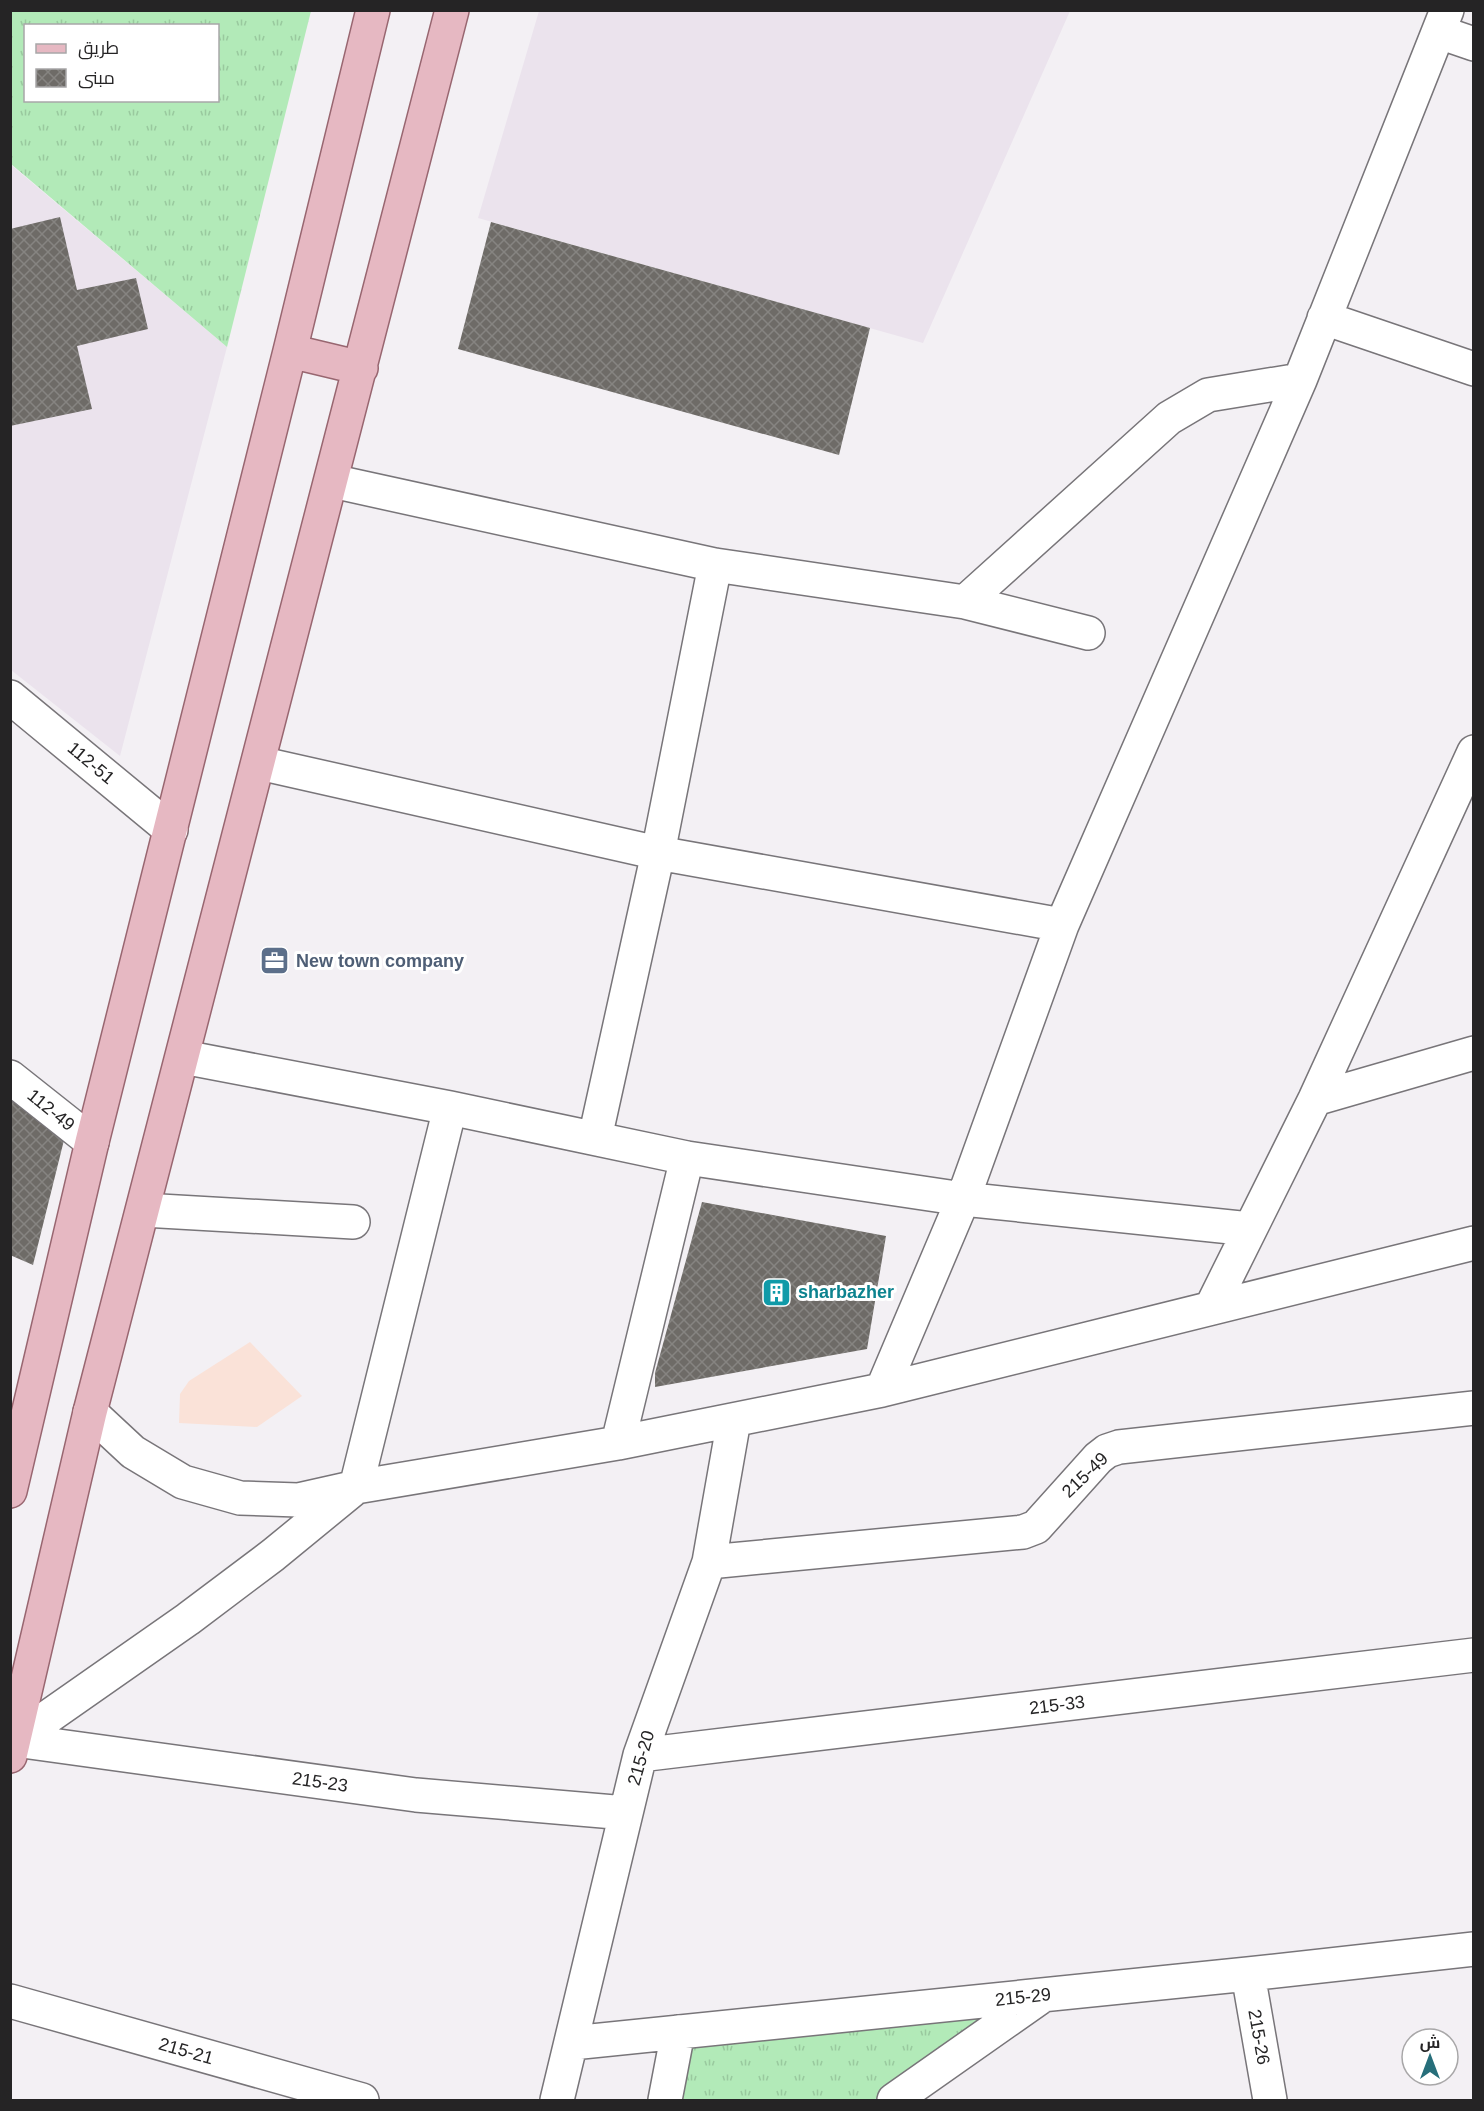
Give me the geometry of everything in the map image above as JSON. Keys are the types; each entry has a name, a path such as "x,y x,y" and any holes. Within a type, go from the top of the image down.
{"main road":[{"path":"12,1477 92,1142 373,10"},
{"path":"13,1748 90,1412 452,10"},
{"path":"290,351 361,368"}],"street":[{"path":"882,1390 963,1199 1062,925 1300,380 1443,21 1473,44"},
{"path":"1324,318 1473,369"},
{"path":"965,602 1169,418 1208,395 1300,380"},
{"path":"332,481 715,565 965,602 1088,633"},
{"path":"595,1138 658,853 715,565"},
{"name":"112-51","path":"10,697 171,830"},
{"path":"1211,1308 1315,1099 1473,752"},
{"path":"259,763 658,853 1062,925"},
{"path":"1315,1099 1473,1053"},
{"path":"183,1057 450,1108 687,1158 963,1199 1250,1229"},
{"name":"112-49","path":"10,1077 92,1142"},
{"path":"13,1748 273,1555 356,1487 450,1108"},
{"path":"618,1443 687,1158"},
{"path":"143,1210 353,1222"},
{"path":"90,1412 133,1452 183,1482 240,1498 298,1500 356,1487 618,1443 882,1390 1473,1243"},
{"name":"215-49","path":"709,1562 1023,1532 1036,1527 1098,1458 1107,1451 1119,1447 1473,1408"},
{"name":"215-20","path":"557,2100 640,1755 709,1562 734,1420"},
{"name":"215-33","path":"640,1755 1473,1655"},
{"name":"215-23","path":"13,1748 416,1795 626,1813"},
{"name":"215-29","path":"572,2043 1473,1949"},
{"name":"215-26","path":"1248,1974 1270,2100"},
{"path":"894,2100 1044,1995"},
{"name":"215-21","path":"10,2001 362,2100"},
{"path":"665,2100 678,2032"}],"shaded area":[{"path":"539,11 1070,11 923,343 478,218"},
{"path":"10,164 227,347 120,756 11,670"},
{"path":"250,1342 302,1396 257,1427 179,1423 180,1394 189,1381"}],"green space":[{"path":"11,10 311,11 227,347 11,164"},
{"path":"1000,2008 874,2100 677,2100 688,2044"}],"building":[{"path":"60,217 77,290 136,278 148,329 77,346 92,409 10,426 10,229"},
{"path":"491,222 870,328 839,455 458,349"},
{"path":"10,1098 66,1132 33,1265 10,1255"},
{"name":"sharbazher","path":"702,1202 886,1236 867,1349 655,1387 655,1373"}],"place":[{"name":"New town company","path":"275,961"},
{"name":"sharbazher","path":"777,1292"}]}
